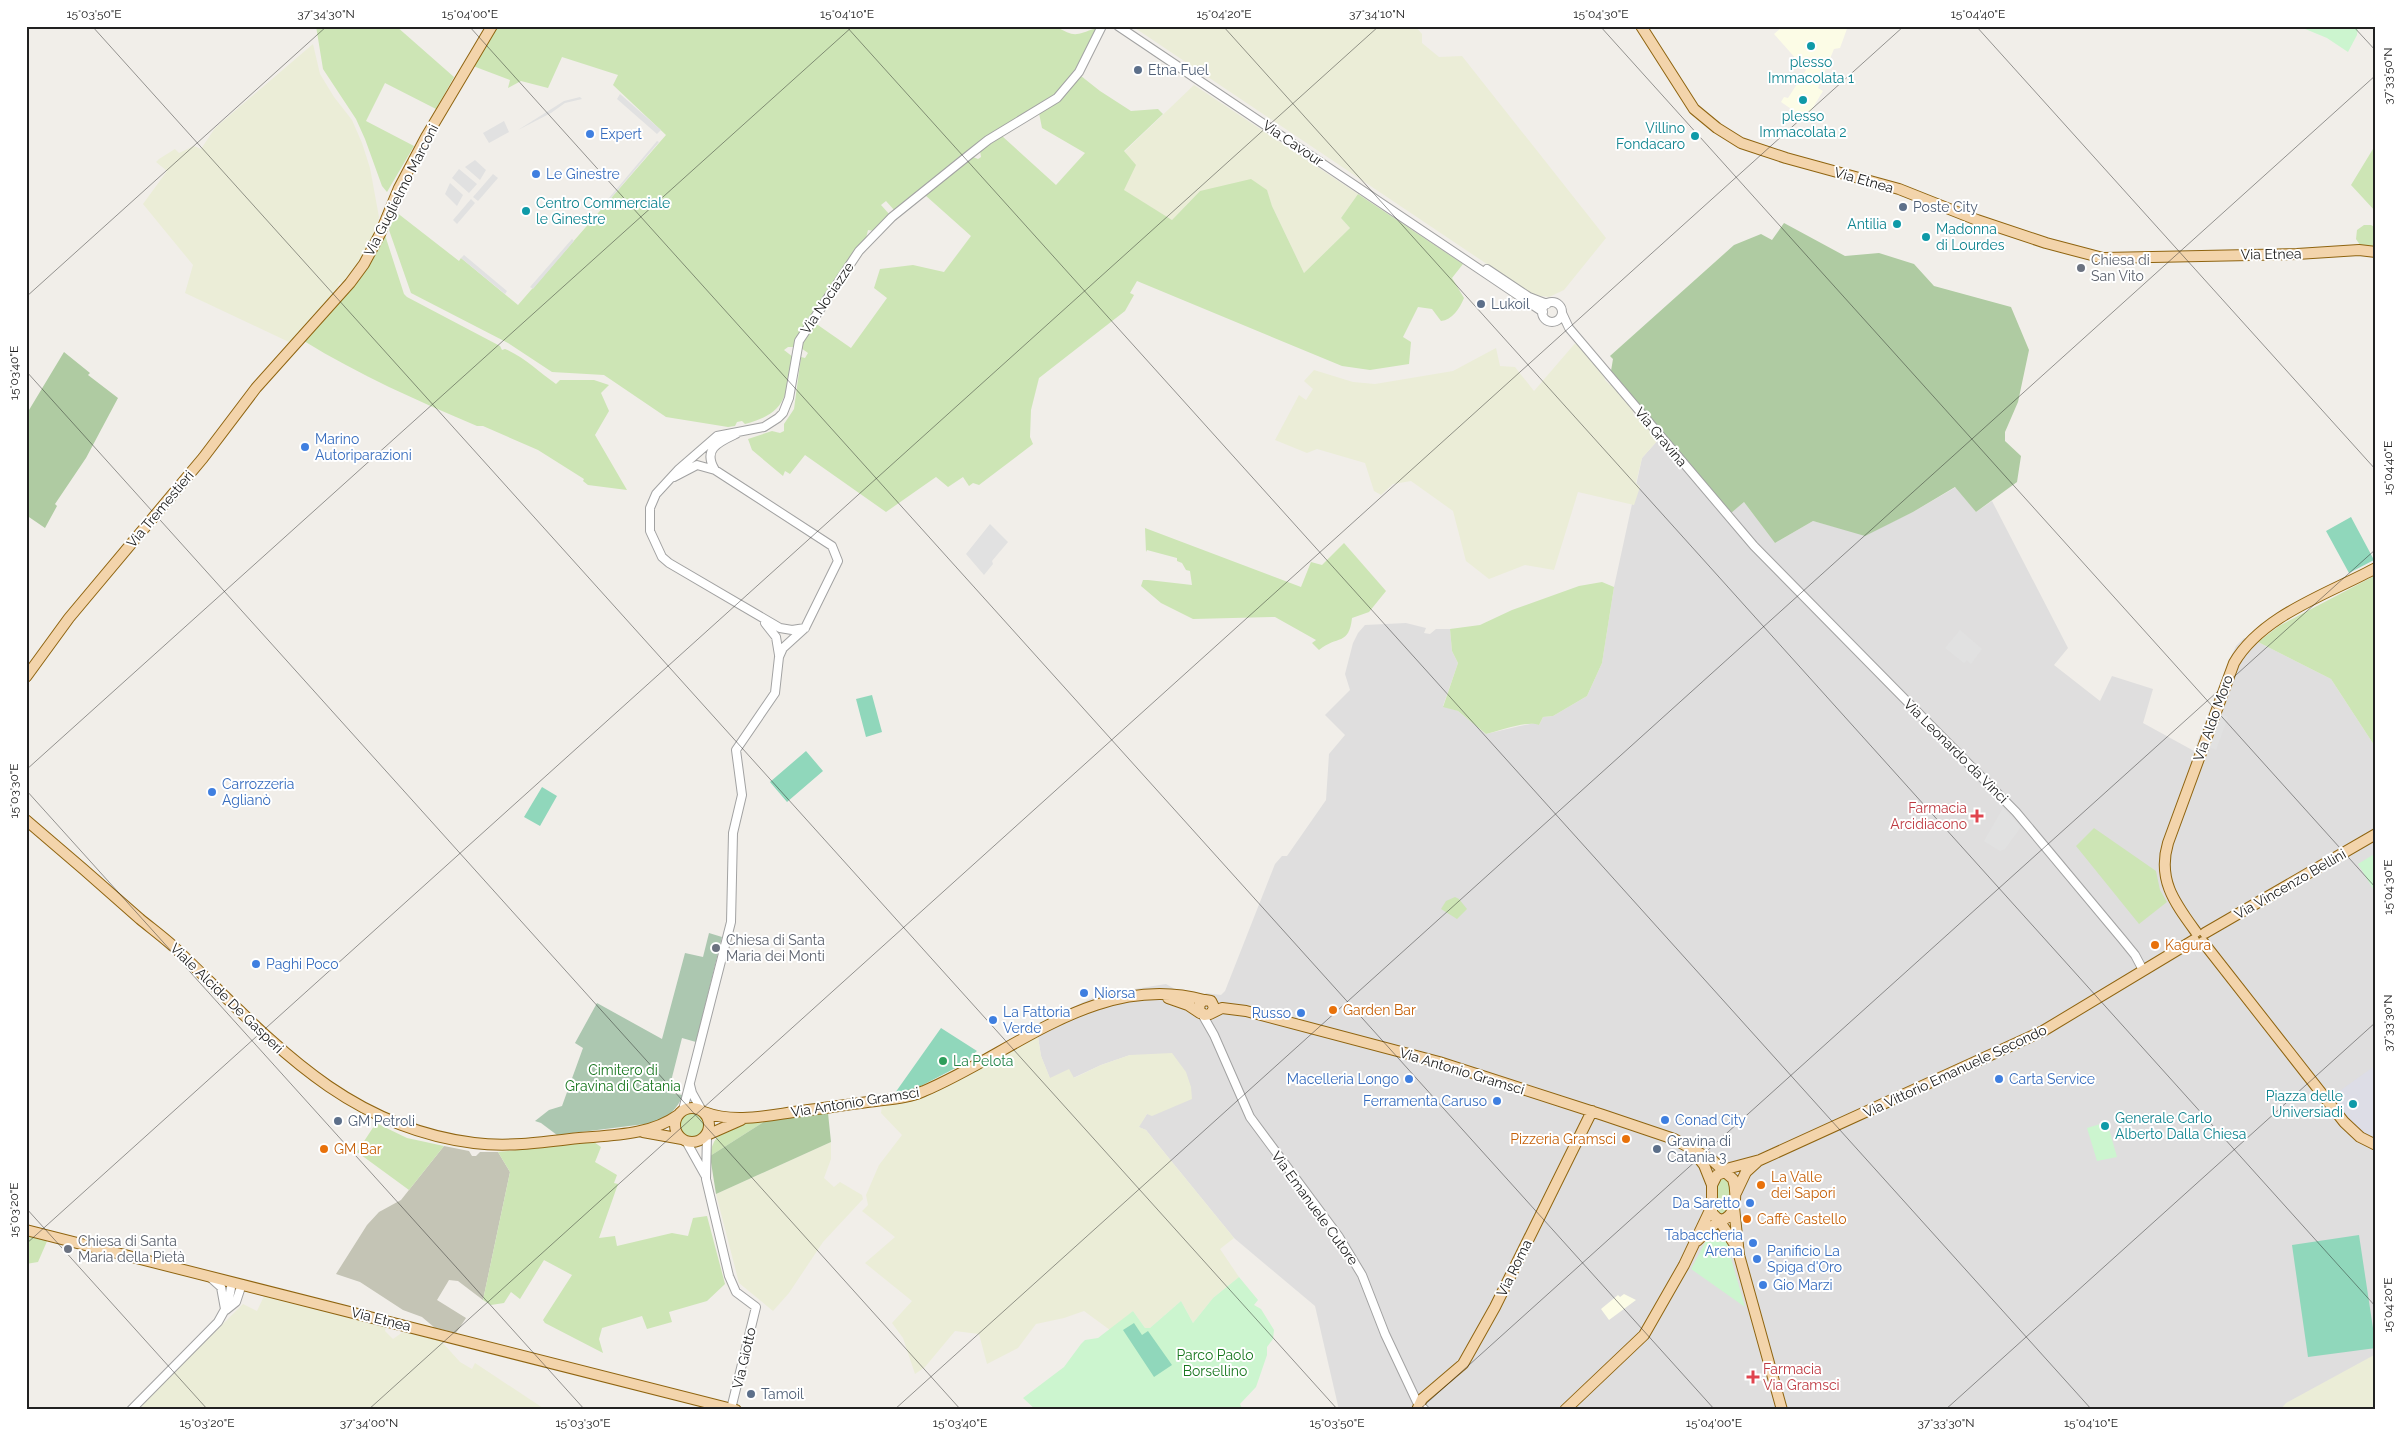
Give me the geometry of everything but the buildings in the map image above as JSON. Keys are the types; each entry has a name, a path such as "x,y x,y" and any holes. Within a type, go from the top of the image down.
{"main road":[{"name":"Via Guglielmo Marconi","path":"296,344 364,264 380,234 399,188 426,137 492,26"},
{"name":"Via Etnea","path":"1641,26 1694,109 1717,128 1741,143 1786,158 1899,189 1978,220 2046,243 2103,258 2297,254 2359,250 2376,252"},
{"name":"Via Tremestieri","path":"26,677 69,618 203,458 256,388 296,344"},
{"name":"Via Aldo Moro","path":"2376,568 2266,628 2242,650 2234,664 2168,843 2164,860 2164,875 2170,891 2200,937 2344,1122 2360,1137 2376,1145"},
{"name":"Viale Alcide De Gasperi","path":"26,820 171,944 286,1055 322,1082 382,1118 409,1130 474,1143 525,1145 634,1132"},
{"name":"Via Vincenzo Bellini","path":"2143,970 2376,834"},
{"name":"Via Vittorio Emanuele Secondo","path":"1725,1168 1760,1160 2043,1031 2143,970"},
{"name":"Via Antonio Gramsci","path":"752,1118 890,1099 922,1092 1076,1012 1114,999 1172,993 1207,1000 1227,1007 1439,1062 1674,1139 1725,1168"},
{"path":"1148,995 1180,1001 1205,1013 1227,1007"},
{"path":"1205,1013 1198,1005 1207,1000"},
{"path":"634,1132 664,1124 692,1107 719,1117 752,1118"},
{"path":"702,1111 710,1123 709,1136"},
{"name":"Via Roma","path":"1420,1408 1422,1399 1460,1368 1466,1359 1495,1307 1592,1111"},
{"path":"680,1113 675,1127 677,1134 684,1140"},
{"path":"634,1132 655,1133 697,1142 728,1125 752,1118"},
{"name":"Via Antonio Gramsci","path":"1692,1150 1704,1165 1712,1185"},
{"name":"Via Vittorio Emanuele Secondo","path":"1735,1194 1746,1172 1760,1160"},
{"path":"1739,1255 1733,1179 1725,1168 1717,1175 1712,1185 1711,1208 1714,1217 1719,1220 1732,1237 1739,1255 1782,1410"},
{"path":"1695,1243 1719,1220 1727,1219 1734,1207"},
{"path":"1565,1410 1644,1335 1695,1243 1711,1208"},
{"name":"Via Etnea","path":"26,1230 733,1409"}],"street":[{"name":"Via Nociazze","path":"805,628 787,630 763,620 668,563 662,557 650,531 650,508 656,494 671,480 679,468 713,439 724,433 740,432 772,424 783,413 794,374 799,341 859,251 892,217 969,155 1057,98 1078,72 1102,26"},
{"path":"1118,26 1144,42"},
{"path":"1124,26 1144,42"},
{"name":"Via Cavour","path":"1144,42 1543,312"},
{"name":"Via Cavour","path":"1442,243 1468,257 1529,297 1547,304"},
{"path":"1557,303 1561,307 1569,328 1556,320 1547,320 1543,312 1547,304 1557,303"},
{"path":"1556,320 1562,313"},
{"name":"Via Gravina","path":"1569,328 1754,546"},
{"path":"715,470 710,462 711,452 721,442 740,432"},
{"path":"671,480 690,467 697,465 715,470 832,546 838,561 805,628 789,641 779,657"},
{"name":"Via Leonardo da Vinci","path":"1754,546 2016,812 2135,955 2143,970"},
{"path":"680,1113 690,1083 731,922 733,833 742,795 736,750 775,693 779,657 776,637 763,620"},
{"name":"Via Emanuele Cutore","path":"1205,1013 1250,1117 1339,1237 1362,1275 1385,1334 1420,1408"},
{"path":"690,1083 692,1093 702,1111"},
{"path":"706,1179 709,1136"},
{"path":"684,1140 706,1179"},
{"name":"Via Giotto","path":"706,1179 731,1283 736,1292 756,1307 733,1409"},
{"path":"208,1276 220,1287 225,1311"},
{"path":"131,1410 204,1338 225,1311 237,1283"}],"shaded area":[{"path":"1132,26 1415,26 1422,34 1422,43 1439,57 1462,56 1606,238 1564,290 1549,297 1533,295"},
{"path":"1783,26 1848,26 1840,48 1834,49 1818,88 1823,91 1806,119 1781,102 1784,97 1788,98 1806,70 1774,34"},
{"path":"313,44 320,74 334,97 352,120 362,143 370,168 379,217 374,234 344,283 339,282 337,290 291,343 185,293 193,265 143,204 167,171 156,162 159,159 175,149 179,153 194,146 201,149 215,128"},
{"path":"1194,85 1358,194 1341,218 1350,228 1304,273 1272,206 1267,191 1200,191 1172,220 1124,191 1124,152"},
{"path":"620,94 661,130 657,134 617,99"},
{"path":"580,97 582,99 565,103 551,113 518,130 564,101"},
{"path":"504,121 509,132 489,143 483,133"},
{"path":"657,141 659,142 610,199 609,198"},
{"path":"475,160 486,170 480,180 465,167"},
{"path":"459,169 477,184 469,193 452,178"},
{"path":"493,174 498,178 478,201 473,197"},
{"path":"450,183 463,195 457,206 445,194"},
{"path":"471,199 475,203 457,224 453,220"},
{"path":"572,239 574,241 533,289 530,287"},
{"path":"464,255 507,291 505,294 461,258"},
{"path":"1577,341 1603,371 1605,380 1610,385 1612,384 1635,410 1633,413 1635,417 1639,416 1658,440 1642,458 1636,483 1640,487 1634,505 1578,492 1554,570 1525,565 1489,579 1466,561 1453,511 1411,481 1393,484 1381,495 1374,491 1365,463 1317,449 1307,453 1275,440 1299,395 1306,400 1313,389 1304,381 1314,370 1353,382 1375,384 1453,371 1496,348 1500,366 1515,367 1534,391"},
{"path":"1658,440 1730,513 1744,502 1775,543 1813,521 1865,535 1913,512 1956,487 1976,512 1992,501 2068,648 2054,665 2100,701 2112,676 2153,689 2143,723 2194,751 2227,665 2236,646 2244,638 2258,642 2331,679 2374,745 2376,744 2376,1410 1339,1410 1315,1306 1234,1238 1146,1130 1138,1127 1147,1114 1130,1055 1101,1065 1073,1078 1050,1079 1041,1056 1038,1037 1040,1023 1092,998 1116,992 1166,984 1175,989 1203,995 1206,993 1221,995 1225,991 1275,864 1282,856 1287,856 1326,800 1329,754 1345,735 1325,715 1350,690 1345,674 1353,643 1365,625 1406,623 1426,628 1424,633 1430,634 1436,629 1450,629 1452,651 1458,663 1443,706 1458,711 1486,734 1535,723 1539,725 1543,717 1553,716 1587,696 1602,663 1614,587 1642,458"},
{"path":"990,524 1008,542 992,561 993,564 984,575 966,554"},
{"path":"1960,630 1982,649 1971,664 1967,660 1964,663 1945,648"},
{"path":"2221,714 2228,717 2216,750 2209,747"},
{"path":"2003,808 2021,827 2005,849 2000,851 1984,841"},
{"path":"1038,1037 1041,1056 1050,1078 1069,1069 1074,1078 1101,1065 1130,1055 1172,1053 1186,1072 1191,1087 1192,1099 1152,1116 1147,1114 1139,1127 1146,1130 1234,1238 1220,1249 1239,1277 1213,1298 1193,1323 1181,1301 1150,1328 1145,1328 1133,1311 1110,1330 1084,1311 1064,1318 1036,1324 1018,1348 987,1364 979,1334 955,1331 925,1367 915,1374 903,1338 892,1323 912,1301 865,1263 895,1237 862,1211 868,1205 866,1195 879,1165 902,1135 881,1113 882,1106 920,1098 934,1092"},
{"name":"Piazza delle Universiadi","path":"2376,1065 2376,1145 2327,1100"},
{"path":"831,1142 831,1159 824,1178 834,1187 840,1182 862,1195 863,1199 823,1242 789,1293 773,1311 739,1283 716,1194"},
{"path":"444,1146 469,1151 472,1156 476,1156 480,1152 498,1152 510,1172 483,1300 458,1281 449,1280 437,1300 466,1318 456,1333 435,1328 422,1317 403,1310 360,1282 336,1274 367,1225 379,1212 401,1200"},
{"path":"1624,1294 1636,1300 1609,1320 1601,1309 1618,1295 1620,1297"},
{"path":"264,1296 386,1326 385,1331 393,1339 403,1332 441,1341 460,1362 472,1369 475,1363 546,1410 136,1410 243,1304 257,1311"},
{"path":"2376,1354 2376,1410 2280,1410 2286,1403"}],"green space":[{"path":"316,26 396,26 454,77 436,109 385,83 366,121 414,146 387,192 382,186 356,119 323,69"},
{"path":"497,26 1055,26 1071,34 1083,33 1096,28 1077,68 1054,96 960,158 895,211 886,201 881,205 890,215 874,231 868,230 866,238 846,262 799,333 794,347 788,347 784,350 793,357 786,392 782,401 777,408 759,420 745,424 742,421 737,422 735,426 728,427 666,417 604,375 552,372 508,343 411,293 389,230 396,212 459,261 461,258 518,305 666,135 613,85 618,75 562,57 548,88 521,81 508,88 510,80 473,66"},
{"path":"2298,26 2358,26 2357,35 2348,52 2327,38"},
{"path":"1081,76 1131,111 1158,109 1163,114 1124,151 1136,165 1124,190 1172,220 1200,191 1251,179 1267,190 1272,206 1304,273 1350,228 1341,218 1358,194 1463,264 1452,278 1464,298 1460,306 1452,316 1441,321 1432,309 1418,307 1403,337 1411,342 1409,364 1370,370 1342,366 1137,281 1130,293 1134,295 1125,311 1039,378 1031,410 1030,437 1033,444 979,485 973,483 969,486 963,477 948,487 936,477 886,512 805,455 790,474 785,471 783,476 752,450 748,439 772,431 780,433 784,431 784,424 794,409 801,357 805,358 808,353 801,348 802,342 815,323 851,348 887,298 874,288 880,269 913,265 944,272 971,236 925,195 973,157 978,159 981,157 980,151 1002,136 1056,185 1085,153 1042,128 1039,113 1063,98"},
{"path":"2376,144 2376,212 2351,185"},
{"path":"1784,223 1845,256 1879,253 1914,264 1934,286 2011,307 2029,350 2018,402 2005,432 2005,441 2021,456 2017,482 1976,512 1955,487 1913,512 1865,536 1813,521 1775,543 1744,502 1731,513 1611,371 1613,359 1610,356 1734,245 1761,234 1772,240"},
{"path":"2364,225 2371,225 2376,228 2375,246 2360,245 2356,239 2357,230"},
{"path":"385,235 404,294 407,297 500,346 502,350 505,349 512,352 556,384 560,380 594,380 609,385 601,393 609,411 595,435 627,490 588,485 583,481 584,479 538,450 411,397 367,376 304,341"},
{"path":"64,352 90,373 88,375 118,398 86,458 55,504 57,506 45,528 26,515 26,415"},
{"path":"2351,517 2374,560 2349,573 2326,531"},
{"path":"1145,528 1301,587 1311,562 1322,565 1344,543 1386,591 1369,612 1352,618 1348,633 1345,636 1325,645 1319,650 1312,643 1316,640 1275,617 1193,619 1161,603 1141,586 1143,580 1192,585 1190,571 1186,570 1182,563 1177,561 1177,558 1147,550 1146,552"},
{"path":"2376,575 2376,744 2374,745 2331,679 2258,642 2279,626"},
{"path":"1602,582 1614,587 1602,663 1587,696 1553,716 1543,717 1539,725 1521,725 1486,734 1458,711 1443,707 1458,663 1452,651 1450,629 1480,625 1512,610 1579,586"},
{"path":"872,695 882,732 866,737 856,699"},
{"path":"806,751 823,771 787,802 770,782"},
{"path":"542,787 557,796 540,826 524,817"},
{"path":"2094,828 2156,871 2160,890 2167,902 2139,924 2076,846"},
{"path":"2376,853 2376,894 2358,864"},
{"path":"1455,897 1467,909 1457,919 1441,909 1446,901"},
{"name":"Cimitero di Gravina di Catania","path":"709,933 722,937 696,1042 682,1038 668,1093 683,1095 675,1109 653,1123 557,1135 541,1123 535,1121 549,1110 562,1106 583,1048 575,1043 597,1003 662,1039 685,953 703,957"},
{"name":"La Pelota","path":"941,1028 977,1051 971,1056 969,1061 915,1089 895,1093"},
{"path":"693,1112 702,1116 706,1125 702,1134 693,1138 684,1134 680,1125 684,1116"},
{"path":"828,1113 831,1142 716,1194 710,1156 765,1121"},
{"path":"765,1121 710,1156 712,1146 723,1132 738,1125"},
{"path":"2107,1122 2117,1157 2097,1161 2087,1128"},
{"path":"376,1123 407,1138 444,1146 409,1190 357,1152"},
{"path":"594,1142 601,1147 595,1162 617,1175 614,1183 618,1184 599,1238 615,1236 617,1246 672,1233 688,1236 693,1218 707,1216 725,1284 707,1301 669,1312 672,1322 647,1329 642,1316 602,1328 599,1339 603,1353 545,1323 543,1320 572,1275 544,1260 520,1299 511,1292 504,1303 491,1305 483,1300 510,1172 498,1152"},
{"path":"1724,1177 1731,1184 1728,1209 1722,1216 1716,1213 1717,1181"},
{"path":"1715,1230 1725,1237 1745,1307 1691,1269 1708,1237"},
{"path":"26,1233 48,1239 38,1262 26,1264"},
{"path":"2359,1235 2376,1348 2308,1357 2292,1245"},
{"name":"Parco Paolo Borsellino","path":"1239,1277 1258,1300 1254,1305 1261,1309 1274,1330 1273,1339 1267,1347 1267,1355 1256,1387 1240,1404 1243,1410 1036,1410 1023,1398 1064,1367 1085,1340 1098,1338 1133,1311 1145,1328 1150,1328 1181,1301 1193,1323 1213,1298"},
{"path":"1134,1323 1142,1335 1148,1331 1172,1365 1154,1377 1123,1330"}],"place":[{"name":"plesso Immacolata 1","path":"1811,46"},
{"name":"Etna Fuel","path":"1138,70"},
{"name":"plesso Immacolata 2","path":"1803,100"},
{"name":"Expert","path":"590,134"},
{"name":"Villino Fondacaro","path":"1695,136"},
{"name":"Le Ginestre","path":"536,174"},
{"name":"Poste City","path":"1903,207"},
{"name":"Centro Commerciale le Ginestre","path":"526,211"},
{"name":"Antilia","path":"1897,224"},
{"name":"Madonna di Lourdes","path":"1926,237"},
{"name":"Chiesa di San Vito","path":"2081,268"},
{"name":"Lukoil","path":"1481,304"},
{"name":"Marino Autoriparazioni","path":"305,447"},
{"name":"Carrozzeria Aglianò","path":"212,792"},
{"name":"Farmacia Arcidiacono","path":"1977,816"},
{"name":"Kagura","path":"2155,945"},
{"name":"Chiesa di Santa Maria dei Monti","path":"716,948"},
{"name":"Paghi Poco","path":"256,964"},
{"name":"Niorsa","path":"1084,993"},
{"name":"Garden Bar","path":"1333,1010"},
{"name":"Russo","path":"1301,1013"},
{"name":"La Fattoria Verde","path":"993,1020"},
{"name":"La Pelota","path":"943,1061"},
{"name":"Macelleria Longo","path":"1409,1079"},
{"name":"Carta Service","path":"1999,1079"},
{"name":"Ferramenta Caruso","path":"1497,1101"},
{"name":"Piazza delle Universiadi","path":"2353,1104"},
{"name":"Conad City","path":"1665,1120"},
{"name":"GM Petroli","path":"338,1121"},
{"name":"Generale Carlo Alberto Dalla Chiesa","path":"2105,1126"},
{"name":"Pizzeria Gramsci","path":"1626,1139"},
{"name":"GM Bar","path":"324,1149"},
{"name":"Gravina di Catania 3","path":"1657,1149"},
{"name":"La Valle dei Sapori","path":"1761,1185"},
{"name":"Da Saretto","path":"1750,1203"},
{"name":"Caffè Castello","path":"1747,1219"},
{"name":"Tabaccheria Arena","path":"1753,1243"},
{"name":"Chiesa di Santa Maria della Pietà","path":"68,1249"},
{"name":"Panificio La Spiga d'Oro","path":"1757,1259"},
{"name":"Gio Marzi","path":"1763,1285"},
{"name":"Farmacia Via Gramsci","path":"1753,1377"},
{"name":"Tamoil","path":"751,1394"}]}
